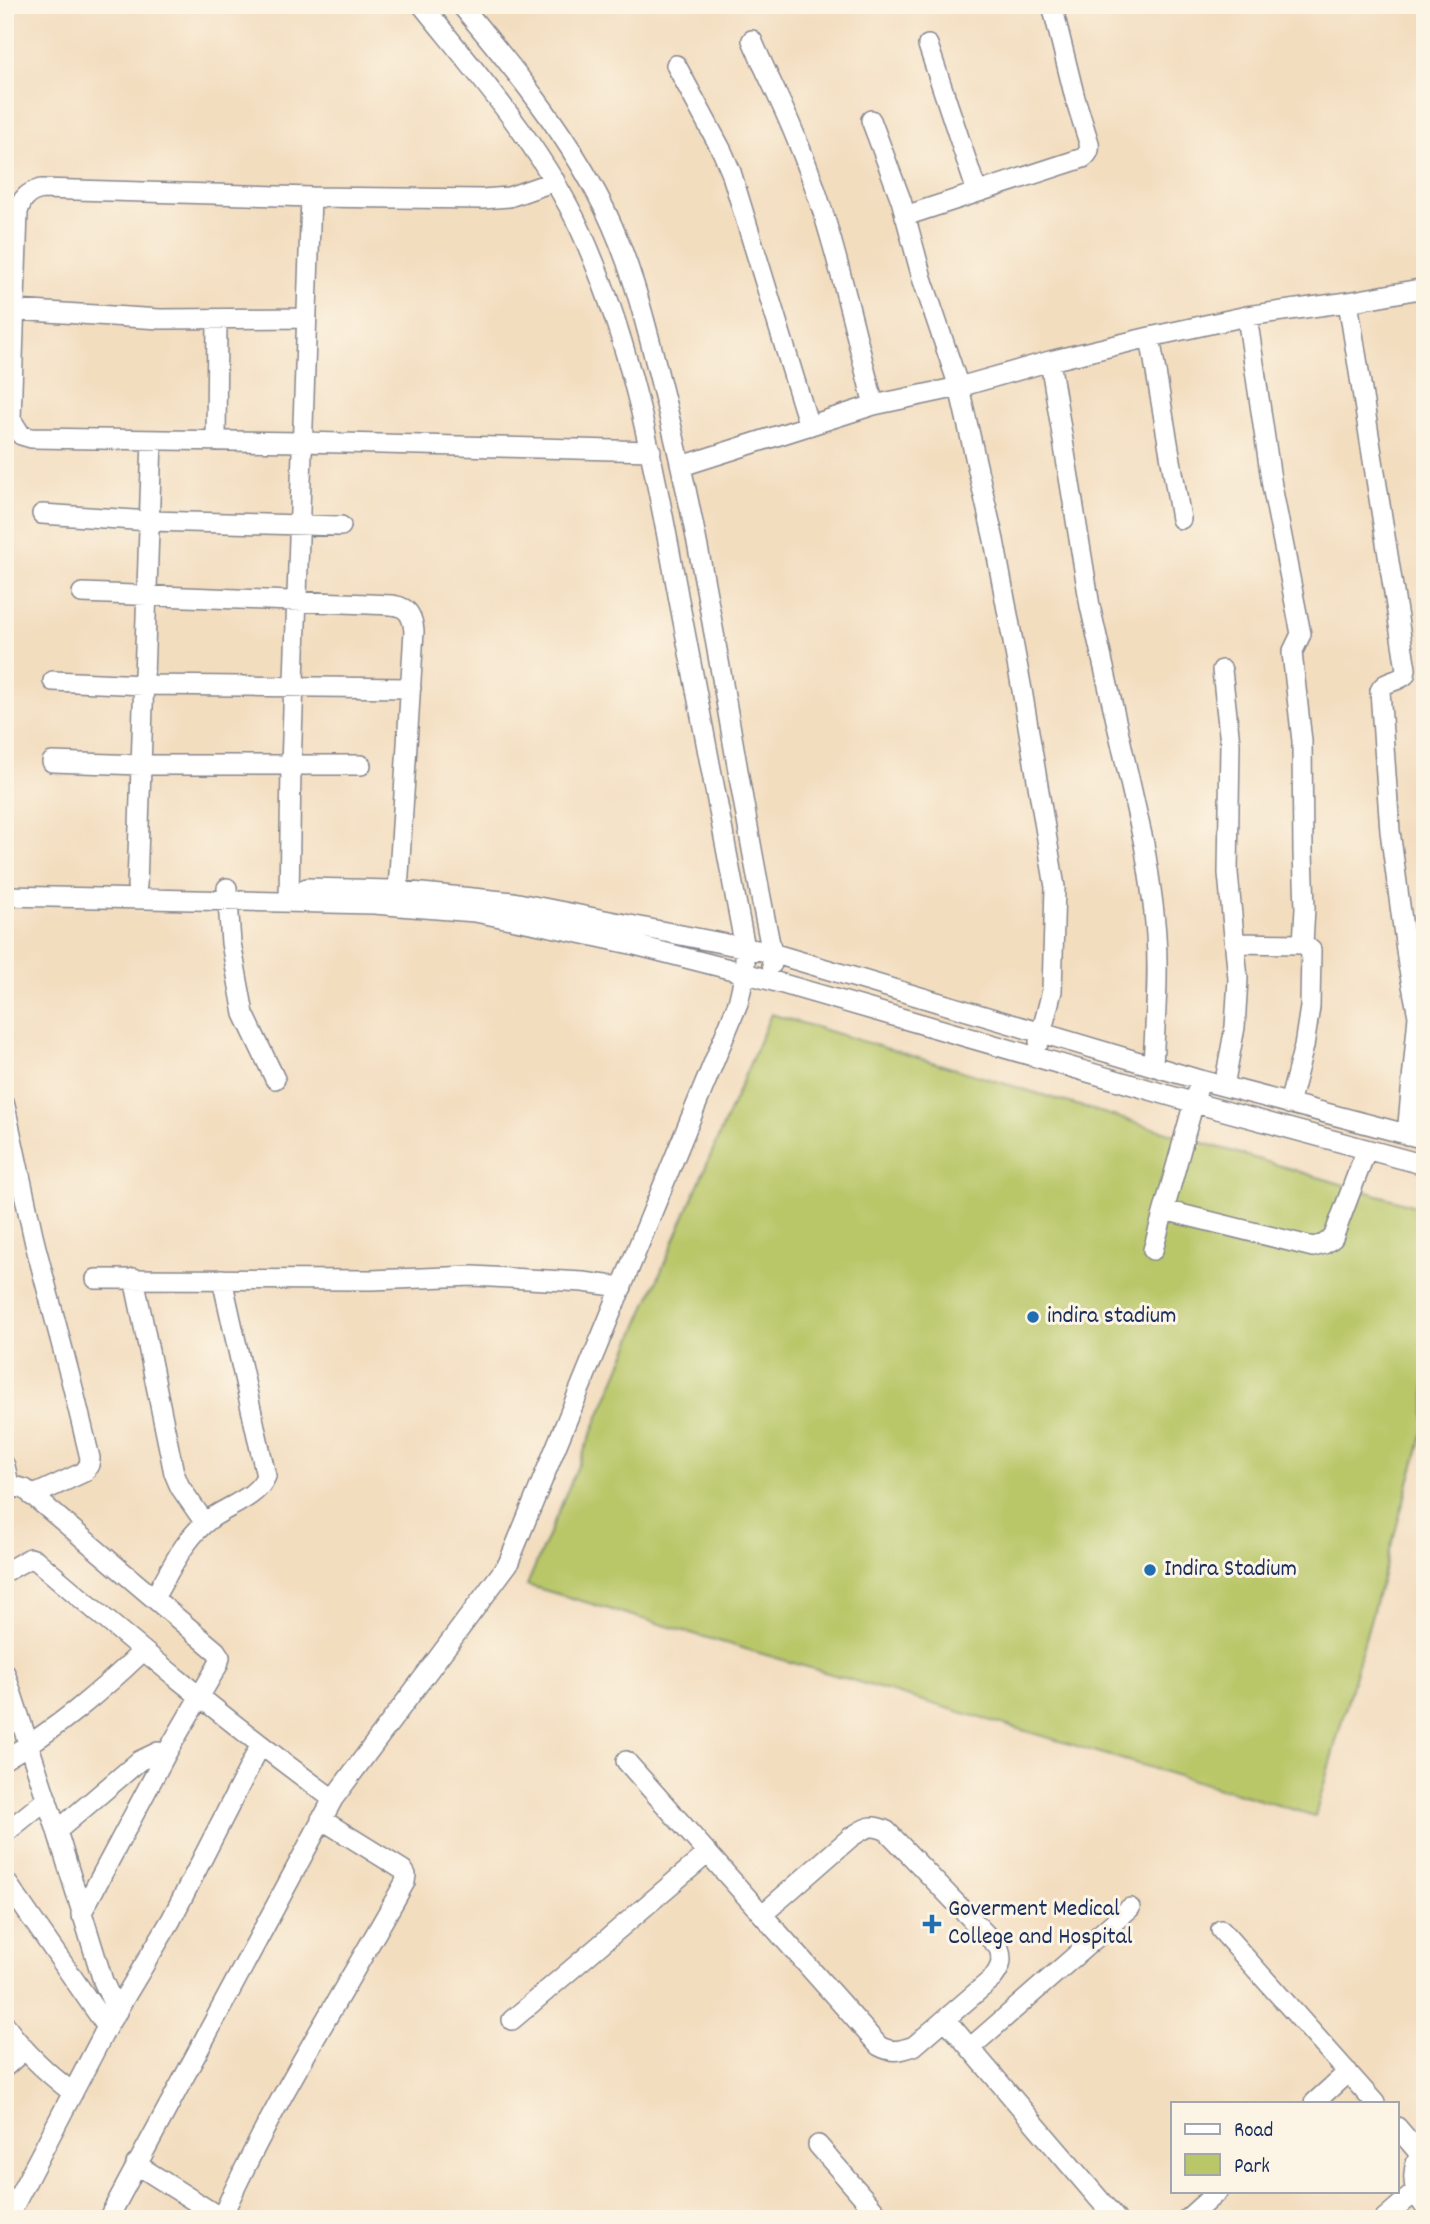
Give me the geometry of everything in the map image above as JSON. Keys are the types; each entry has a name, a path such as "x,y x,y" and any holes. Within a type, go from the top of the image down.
{"street":[{"path":"108,2219 333,1799 508,1564 738,1003 745,973 745,948 651,451 602,281 555,181 500,102 422,5"},
{"path":"461,5 506,59 551,121 597,194 628,264 650,338 682,466 726,698 756,878 772,953 772,981"},
{"path":"905,216 1083,158 1090,149 1052,5"},
{"path":"752,40 797,138 806,164 830,241 874,405"},
{"path":"928,45 977,192"},
{"path":"676,65 731,172 808,426"},
{"path":"872,120 959,387 994,540 1055,887 1052,991 1034,1057"},
{"path":"555,181 509,197 482,200 41,189 30,192 22,200 18,212 11,419 21,435 31,438 651,451"},
{"path":"289,895 291,766 312,197"},
{"path":"682,466 874,405 959,387 1050,361 1150,337 1247,316 1425,288"},
{"path":"5,896 289,895 398,891 513,902 772,953 1200,1080 1416,1137 1418,1016 1408,965 1390,831 1380,691 1388,682 1400,680 1406,669 1348,302"},
{"path":"15,310 160,319 307,318"},
{"path":"1247,316 1272,486 1301,634 1292,653 1302,741 1305,908 1303,944"},
{"path":"216,441 217,318"},
{"path":"1150,337 1181,519"},
{"path":"1050,361 1090,606 1144,844 1150,882 1157,946 1153,1065"},
{"path":"137,886 152,440"},
{"path":"43,514 150,521 341,526"},
{"path":"82,593 297,600 368,604 408,610 413,617 414,631 398,891"},
{"path":"1222,670 1230,743 1228,873 1236,943 1238,1003 1224,1086"},
{"path":"53,681 144,685 411,688"},
{"path":"52,762 141,765 361,765"},
{"path":"5,883 137,886 228,894"},
{"path":"228,894 231,943 244,1014 275,1079"},
{"path":"289,895 475,912 622,942 745,973 1195,1103 1425,1165"},
{"path":"1236,943 1303,944 1311,950 1310,1007 1304,1046 1289,1104"},
{"path":"1153,1250 1200,1080"},
{"path":"5,1106 34,1244 90,1458 84,1472 32,1496"},
{"path":"1164,1210 1313,1247 1324,1244 1333,1238 1366,1151"},
{"path":"96,1279 370,1280 473,1276 583,1282 622,1287"},
{"path":"134,1278 174,1473 180,1487 205,1523"},
{"path":"154,1598 189,1540 205,1523 263,1485 266,1476 222,1279"},
{"path":"5,1466 7,1490 25,1489 220,1657 81,1914"},
{"path":"5,1572 30,1558 36,1560 260,1746 333,1799"},
{"path":"5,1759 74,1714 143,1651"},
{"path":"5,1673 57,1831 112,2019"},
{"path":"7,2219 112,2019 171,1920 260,1746"},
{"path":"57,1831 139,1761 158,1752 166,1754"},
{"path":"626,1761 879,2046 889,2051 901,2051 914,2046 993,1978 1001,1968 999,1948 887,1831 877,1826 865,1828 851,1837 763,1914"},
{"path":"5,1833 47,1799"},
{"path":"136,2164 221,2218 300,2065 405,1882 406,1875 403,1870 321,1819"},
{"path":"512,2020 708,1853"},
{"path":"5,1880 112,2019"},
{"path":"971,2048 1130,1908"},
{"path":"1221,1930 1375,2102"},
{"path":"946,2020 1116,2219"},
{"path":"5,2025 24,2050 73,2093"},
{"path":"5,2067 24,2050"},
{"path":"1315,2102 1348,2072"},
{"path":"1384,2219 1420,2199 1413,2177 1422,2150 1398,2128"},
{"path":"818,2145 882,2219"},
{"path":"1187,2219 1217,2192"}],"green space":[{"name":"indira stadium","path":"771,1014 1425,1209 1425,1426 1315,1816 527,1585"}],"place":[{"name":"indira stadium","path":"1033,1317"},
{"name":"Indira Stadium","path":"1150,1570"},
{"name":"Goverment Medical College and Hospital","path":"932,1924"}]}
